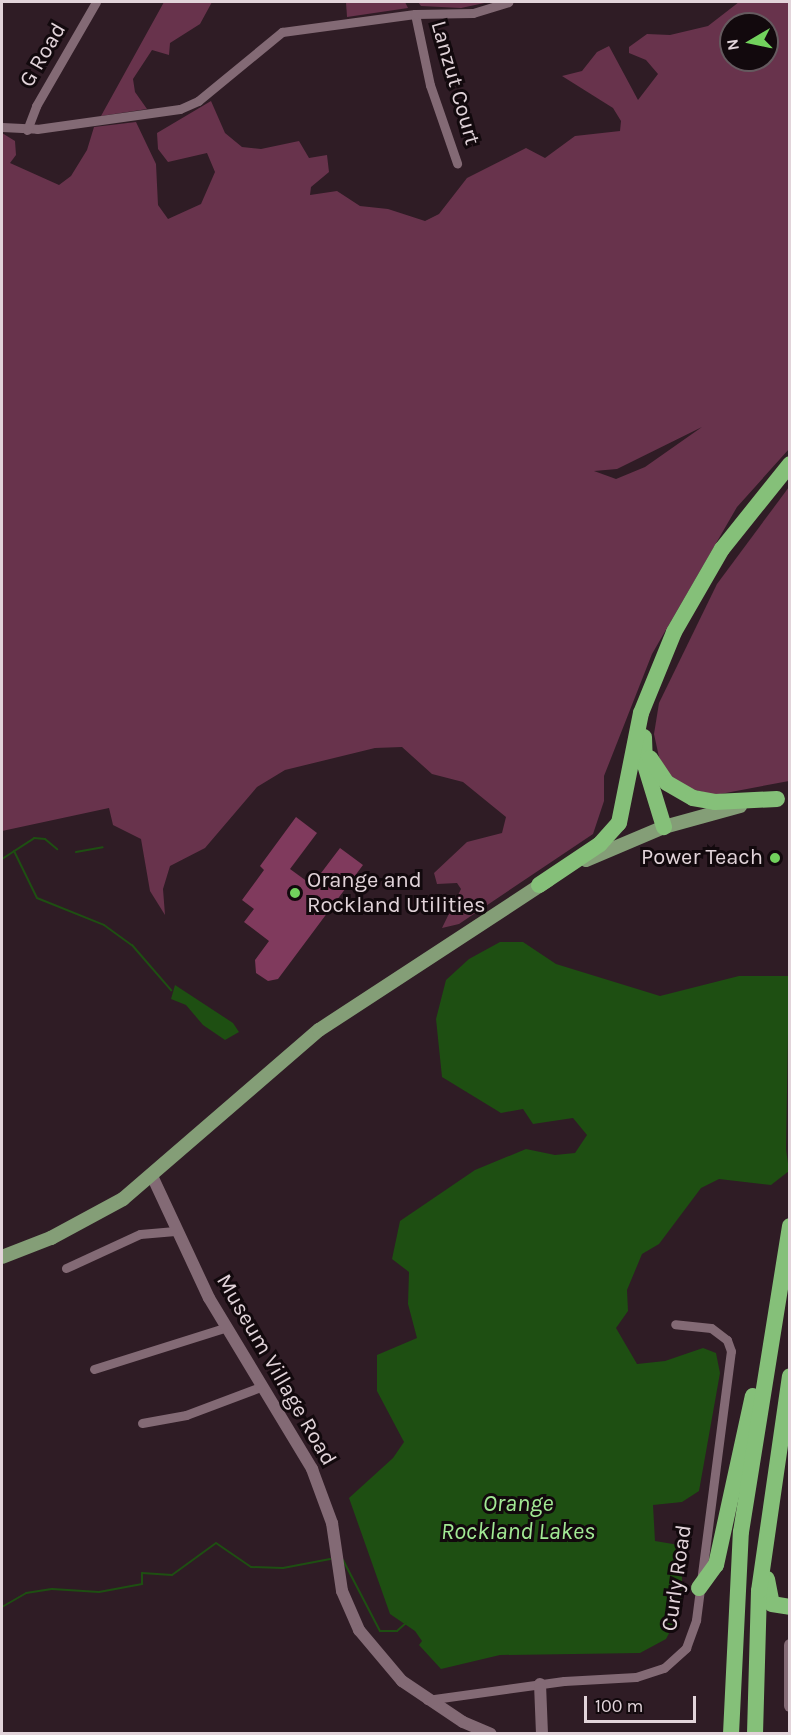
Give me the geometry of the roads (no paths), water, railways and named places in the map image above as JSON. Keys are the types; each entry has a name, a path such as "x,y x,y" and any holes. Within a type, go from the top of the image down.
{"highway":[{"path":"538,885 615,829 626,801 652,683 691,600 740,524 789,464"},
{"path":"664,827 645,765 640,735 664,668 696,602 739,534 789,472"},
{"path":"640,735 654,765 685,795 715,802 783,798"},
{"path":"731,1734 738,1558 789,1226"},
{"path":"699,1588 716,1565 742,1436 777,1305"},
{"path":"754,1734 759,1592 789,1376"},
{"path":"778,1449 767,1586 774,1606 789,1607"}],"main road":[{"path":"2,1257 102,1212 153,1178 252,1083 319,1030 538,885 664,827 783,798"}],"street":[{"name":"G Road","path":"27,130 36,106 96,2"},
{"path":"2,127 27,130 186,108 282,32 415,14 473,14 508,2"},
{"name":"Lanzut Court","path":"415,14 430,85 457,163"},
{"name":"Museum Village Road","path":"153,1178 227,1327 316,1478 332,1523 348,1610 387,1666 427,1700 491,1734"},
{"path":"66,1268 140,1234 178,1231"},
{"name":"Curly Road","path":"427,1700 540,1684 623,1679 664,1668 692,1635 731,1351 727,1340 711,1328 675,1324"},
{"path":"94,1369 227,1327"},
{"path":"142,1423 186,1415 262,1386"},
{"path":"789,1645 789,1706"},
{"path":"540,1684 542,1734"}],"water":[{"name":"Orange Rockland Lakes","path":"500,942 523,942 556,964 660,996 739,976 789,976 786,1149 789,1171 771,1185 719,1179 701,1188 659,1244 642,1254 627,1290 628,1311 616,1328 637,1364 665,1361 703,1348 716,1353 720,1373 699,1491 682,1502 653,1505 655,1541 679,1545 682,1561 682,1609 666,1639 640,1653 500,1655 441,1669 419,1645 422,1641 415,1631 390,1614 349,1498 393,1458 404,1442 377,1391 377,1355 417,1338 408,1304 409,1272 392,1259 400,1221 475,1170 526,1149 555,1155 575,1153 587,1135 573,1118 533,1124 523,1109 501,1113 442,1077 436,1019 446,980 469,959"},
{"path":"175,985 233,1023 239,1032 225,1040 203,1025 186,1005 171,999"}],"waterway":[{"path":"2,859 34,838 45,839 57,849"},
{"path":"76,852 103,847"},
{"path":"14,851 37,898 104,925 132,945 171,990"},
{"path":"2,1607 26,1593 52,1589 99,1592 142,1584 142,1573 172,1575 216,1543 251,1567 283,1568 330,1559"},
{"path":"343,1560 380,1631 397,1631 406,1623"}],"place":[{"name":"Power Teach","path":"775,858"},
{"name":"Orange and Rockland Utilities","path":"295,893"}]}
